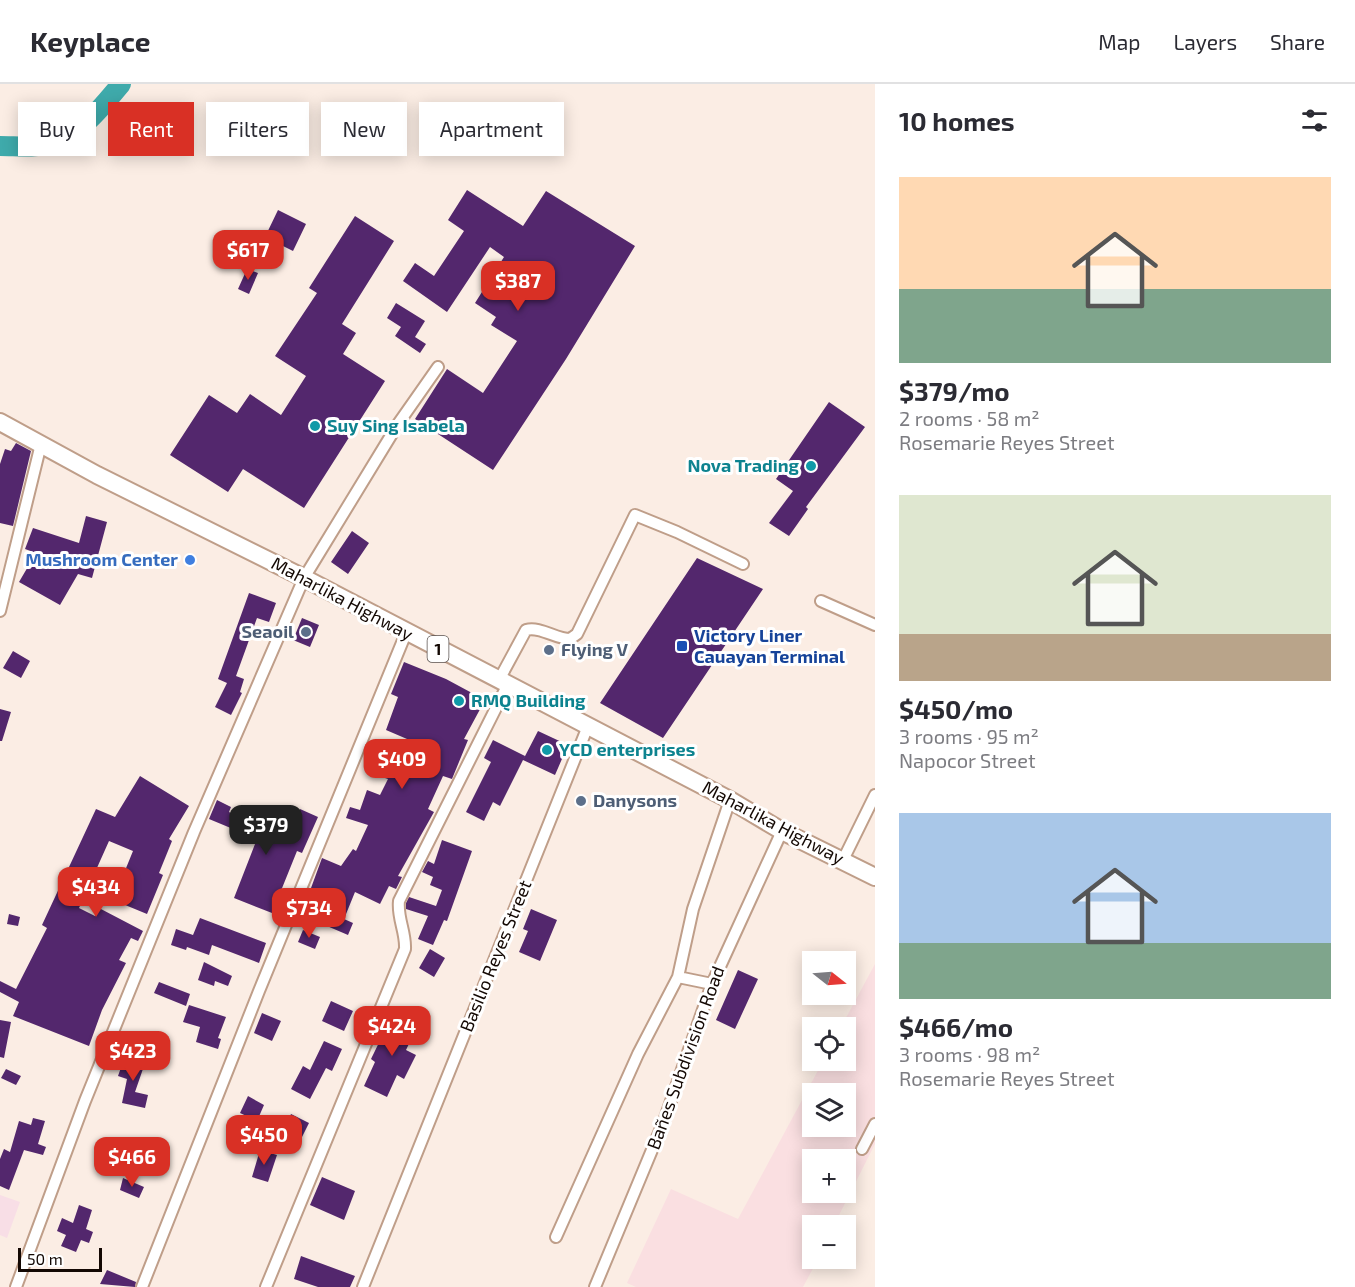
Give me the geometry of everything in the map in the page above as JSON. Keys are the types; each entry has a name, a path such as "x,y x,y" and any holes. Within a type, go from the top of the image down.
{"highway":[{"name":"Maharlika Highway","path":"0,422 97,475 304,578 730,800 782,831 875,877"}],"street":[{"path":"16,1287 93,1080 253,692 304,578 398,424 438,368"},
{"path":"0,611 41,444"},
{"path":"267,1287 405,949 406,935 398,912 399,901 526,630 532,628 564,639 570,639 577,634 635,515 743,564"},
{"path":"821,601 875,626"},
{"path":"142,1287 259,991 406,633"},
{"name":"Basilio Reyes Street","path":"363,1287 588,726"},
{"path":"843,860 875,795"},
{"path":"556,1237 628,1076 678,977 693,909 730,800"},
{"name":"Bañes Subdivision Road","path":"595,1287 664,1121 712,984 782,831"},
{"path":"678,977 712,984"},
{"path":"862,1149 875,1124"}],"shaded area":[{"path":"875,964 875,1144 856,1182 856,1149 802,1149 802,1203 845,1203 839,1215 802,1215 802,1269 813,1269 803,1287 636,1287 627,1283 671,1189 738,1219 802,1100 802,1137 856,1137 856,1083 811,1083 818,1071 856,1071 856,1017 846,1017 853,1005 856,1005 856,999"},
{"path":"0,1195 20,1202 7,1238 0,1235"}],"building":[{"path":"467,190 523,226 546,191 635,246 566,359 493,470 415,419 447,369 483,393 517,341 491,325 496,317 475,303 504,257 490,247 447,312 403,281 415,263 434,276 464,231 448,220"},
{"path":"278,210 306,224 293,251 265,237"},
{"path":"355,216 394,241 342,324 356,333 343,354 385,381 304,508 243,469 228,492 170,455 209,395 237,413 250,394 281,415 306,376 275,356 317,293 309,288"},
{"path":"247,269 258,273 249,294 238,289"},
{"path":"396,303 425,321 415,337 426,344 420,353 395,336 401,327 387,318"},
{"path":"829,402 865,427 806,507 808,509 789,536 769,523 793,491 776,479"},
{"path":"16,443 31,451 13,526 0,523 0,464 5,449 11,451"},
{"path":"86,516 107,522 92,578 78,574 60,605 19,582 36,553 25,549 33,528 79,543"},
{"path":"352,531 369,543 348,574 331,562"},
{"name":"Victory Liner Cauayan Terminal","path":"697,558 763,589 663,738 600,703"},
{"path":"249,593 276,603 269,622 257,618 236,676 244,679 240,692 242,693 231,715 215,707 227,683 218,679"},
{"name":"Seaoil","path":"302,618 319,625 310,647 293,640"},
{"path":"13,651 30,661 21,678 3,668"},
{"path":"404,662 446,679 485,700 464,739 468,740 452,779 443,776 428,809 434,812 398,876 402,877 396,889 389,886 380,904 355,892 344,919 353,923 348,935 327,926 338,899 311,888 322,858 341,866 353,849 356,851 368,825 346,818 350,807 360,810 367,790 380,795 388,779 385,778 391,764 409,772 421,745 386,730 398,697 391,694"},
{"path":"0,709 11,712 2,741 0,741"},
{"name":"YCD enterprises","path":"538,731 568,745 555,775 523,760"},
{"path":"493,740 525,756 500,806 493,802 484,821 466,812 491,762 484,758"},
{"path":"372,744 386,749 382,761 368,756"},
{"path":"140,776 189,806 169,839 172,841 159,873 163,875 147,914 113,900 133,851 109,841 79,908 95,916 99,908 143,931 138,941 131,938 119,960 126,963 102,1010 89,1046 13,1016 19,1002 0,992 0,981 16,989 47,928 42,925 96,809 115,817"},
{"path":"217,800 231,807 229,812 245,820 244,822 286,841 300,809 318,817 302,853 297,851 272,913 234,898 257,839 209,819"},
{"path":"442,840 472,851 447,921 444,920 433,945 418,939 428,916 406,909 406,903 409,897 436,906 442,890 430,885 433,877 422,872 428,861 434,864"},
{"path":"531,909 557,920 540,961 519,952 528,931 523,929"},
{"path":"9,914 20,917 18,926 7,924"},
{"path":"200,918 266,943 259,963 212,945 209,955 187,947 186,950 171,945 176,929 193,935"},
{"path":"303,930 320,937 315,949 298,942"},
{"path":"430,949 445,958 434,977 419,968"},
{"path":"204,962 232,976 228,986 215,981 214,986 198,980"},
{"path":"738,970 758,979 735,1029 716,1020"},
{"path":"159,982 190,994 186,1006 154,993"},
{"path":"331,1001 353,1011 344,1031 322,1021"},
{"path":"189,1005 226,1017 218,1038 221,1039 218,1049 196,1042 200,1027 183,1022"},
{"path":"262,1013 281,1021 272,1041 254,1033"},
{"path":"392,1016 417,1027 406,1050 416,1055 404,1079 397,1075 387,1097 364,1086 375,1062 371,1059"},
{"path":"0,1020 11,1022 4,1058 0,1057"},
{"path":"324,1041 342,1049 332,1071 326,1068 310,1099 291,1089 303,1066 310,1070"},
{"path":"125,1056 145,1063 135,1092 148,1095 145,1108 122,1103 127,1079 118,1076"},
{"path":"6,1069 21,1076 16,1085 1,1078"},
{"path":"248,1096 264,1105 257,1121 240,1113"},
{"path":"291,1114 309,1123 300,1141 283,1133"},
{"path":"33,1118 45,1121 38,1144 46,1147 43,1155 24,1150 9,1190 0,1186 0,1159 4,1149 10,1152 19,1121 31,1125"},
{"path":"260,1150 277,1155 268,1182 252,1177"},
{"path":"322,1177 355,1191 344,1220 310,1205"},
{"path":"123,1178 144,1187 139,1198 120,1190"},
{"path":"79,1205 92,1210 86,1229 93,1232 89,1243 81,1240 76,1252 61,1246 66,1235 57,1231 62,1218 73,1223"},
{"path":"301,1256 355,1276 350,1287 318,1287 294,1279"},
{"path":"107,1270 136,1282 135,1287 100,1284"}],"waterway":[{"path":"0,146 41,146 58,141 79,129 121,84"}],"place":[{"name":"Suy Sing Isabela","path":"315,426"},
{"name":"Nova Trading","path":"811,466"},
{"name":"Mushroom Center","path":"190,560"},
{"name":"Seaoil","path":"306,632"},
{"name":"Victory Liner Cauayan Terminal","path":"682,646"},
{"name":"Flying V","path":"549,650"},
{"name":"RMQ Building","path":"459,701"},
{"name":"YCD enterprises","path":"547,750"},
{"name":"Danysons","path":"581,801"}]}
